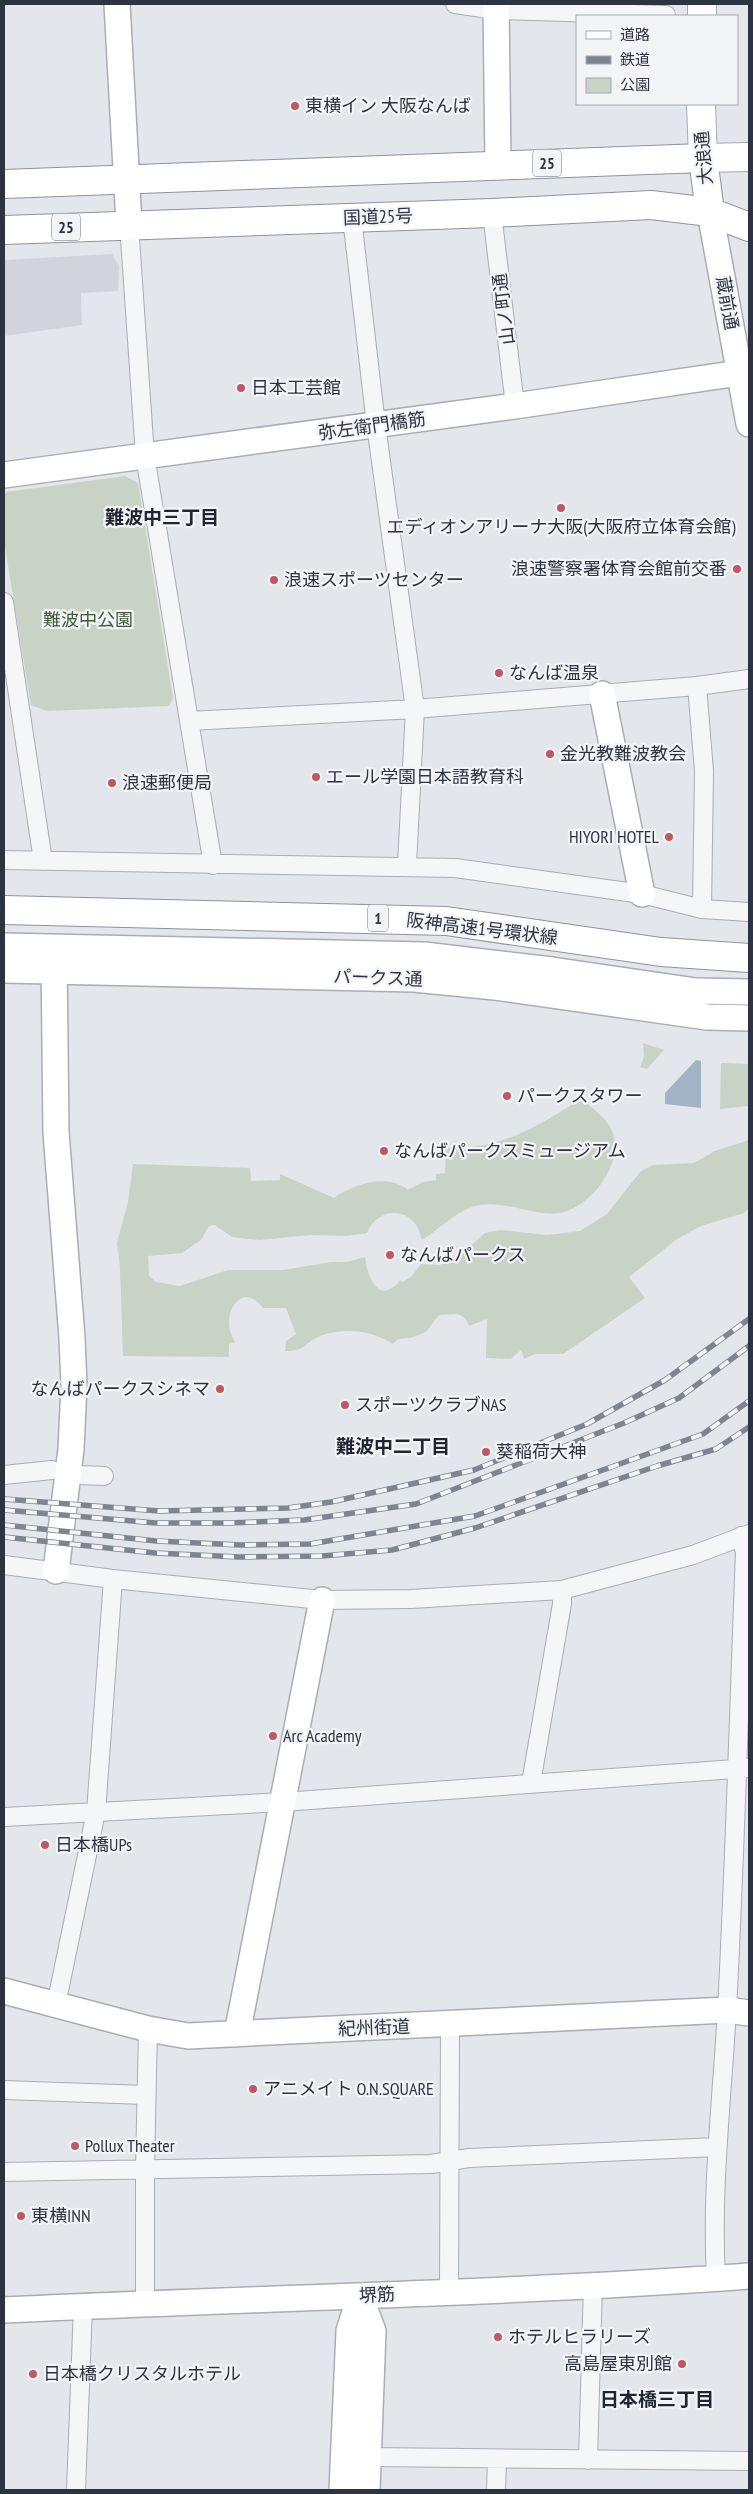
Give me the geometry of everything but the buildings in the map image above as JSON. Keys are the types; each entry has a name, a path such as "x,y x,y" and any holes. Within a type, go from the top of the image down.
{"main road":[{"name":"大浪通","path":"702,105 703,158 710,212"},
{"path":"703,158 749,157"},
{"name":"25","path":"4,184 126,182 703,158"},
{"name":"国道25号","path":"4,230 129,224 492,213 651,205 710,212 749,227"},
{"name":"阪神高速1号環状線","path":"4,910 446,921 660,952 749,958"}],"street":[{"path":"116,4 145,456 213,865"},
{"path":"455,4 666,15"},
{"path":"496,7 498,166"},
{"name":"蔵前通","path":"710,212 749,424"},
{"name":"山ノ町通","path":"492,213 515,406"},
{"path":"352,218 376,425 415,709 407,865"},
{"name":"弥左衛門橋筋","path":"4,475 515,406 739,373"},
{"path":"4,602 42,862"},
{"path":"189,721 415,709 697,686 749,679"},
{"path":"697,686 704,771 702,909"},
{"path":"602,694 642,894"},
{"path":"4,860 213,865 407,865 500,873 642,894 702,909 749,912"},
{"name":"パークス通","path":"4,946 424,955 552,970 696,991 749,992"},
{"path":"54,948 56,1132 74,1386 71,1449 56,1571"},
{"name":"パークス通","path":"4,970 414,979 495,987 707,1017 749,1018"},
{"path":"4,1475 52,1470"},
{"path":"79,1475 104,1476"},
{"path":"4,1564 113,1579 322,1600 411,1599 562,1590 693,1555 745,1535 738,2012 718,2147 714,2249 716,2278"},
{"path":"56,2004 96,1812 113,1579"},
{"path":"531,1783 562,1604 562,1590"},
{"path":"237,2034 322,1600"},
{"path":"4,1817 282,1802 743,1768"},
{"name":"紀州街道","path":"4,1991 148,2029 188,2036 738,2012"},
{"path":"449,2292 450,2025"},
{"path":"146,2303 144,2169 148,2029"},
{"path":"4,2090 146,2095"},
{"path":"4,2172 431,2164 469,2158 718,2147"},
{"name":"堺筋","path":"4,2310 449,2292 749,2276"},
{"path":"588,2460 593,2284"},
{"path":"360,2296 373,2331 370,2457 367,2490"},
{"path":"342,2490 349,2331 360,2296"},
{"path":"76,2490 83,2306"},
{"path":"370,2457 497,2460 749,2461"},
{"path":"496,2490 497,2460"}],"shaded area":[{"path":"112,254 119,266 118,291 81,293 82,325 4,336 4,260"}],"green space":[{"name":"難波中公園","path":"125,476 138,483 173,698 169,706 47,711 31,705 4,541 4,497 6,492"},
{"path":"643,1043 664,1050 647,1069 640,1067 644,1057"},
{"path":"721,1063 749,1064 749,1106 720,1109"},
{"path":"583,1100 610,1126 615,1143 614,1156 604,1180 595,1191 586,1200 564,1212 554,1214 533,1212 501,1205 480,1205 457,1214 422,1240 417,1227 410,1219 396,1213 382,1216 376,1220 367,1233 347,1236 310,1235 259,1240 232,1237 215,1225 209,1226 201,1240 182,1253 148,1256 149,1276 156,1282 180,1286 228,1270 283,1270 331,1262 347,1262 365,1257 371,1280 380,1290 386,1290 393,1288 400,1280 402,1282 411,1277 421,1264 439,1265 455,1260 485,1233 500,1230 547,1235 580,1231 607,1214 641,1171 653,1165 694,1163 715,1151 749,1140 749,1208 744,1213 701,1226 677,1239 629,1277 645,1298 563,1354 535,1354 524,1359 521,1350 511,1359 486,1358 487,1319 469,1326 465,1318 458,1314 439,1315 426,1332 410,1338 398,1339 393,1344 367,1333 339,1331 320,1336 297,1350 285,1351 286,1341 296,1334 286,1308 263,1308 255,1300 247,1297 240,1299 234,1304 231,1312 230,1332 235,1342 229,1344 229,1357 123,1356 120,1267 117,1243 128,1202 133,1164 250,1168 251,1181 280,1180 280,1174 334,1198 351,1188 371,1182 390,1182 408,1190 423,1182 436,1180 436,1174 445,1173 446,1148 483,1145 513,1136 542,1123"}],"water":[{"path":"696,1060 701,1061 701,1108 665,1104 665,1093"}],"railway":[{"path":"4,1499 159,1511 288,1508 331,1502 474,1470 587,1424 665,1380 749,1319"},
{"path":"4,1510 156,1523 230,1523 304,1520 416,1504 624,1423 679,1398 749,1346"},
{"path":"4,1525 156,1541 241,1545 310,1544 475,1516 703,1434 749,1401"},
{"path":"4,1537 155,1553 239,1557 322,1556 392,1550 475,1528 657,1466 716,1449 749,1427"}],"place":[{"name":"東横イン 大阪なんば","path":"295,106"},
{"name":"日本工芸館","path":"241,388"},
{"name":"エディオンアリーナ大阪(大阪府立体育会館)","path":"561,508"},
{"name":"浪速警察署体育会館前交番","path":"737,569"},
{"name":"浪速スポーツセンター","path":"274,580"},
{"name":"なんば温泉","path":"499,673"},
{"name":"金光教難波教会","path":"550,754"},
{"name":"エール学園日本語教育科","path":"316,777"},
{"name":"浪速郵便局","path":"112,783"},
{"name":"HIYORI HOTEL","path":"669,837"},
{"name":"パークスタワー","path":"507,1096"},
{"name":"なんばパークスミュージアム","path":"384,1151"},
{"name":"なんばパークス","path":"390,1255"},
{"name":"なんばパークスシネマ","path":"220,1389"},
{"name":"スポーツクラブNAS","path":"345,1405"},
{"name":"葵稲荷大神","path":"486,1452"},
{"name":"Arc Academy","path":"273,1736"},
{"name":"日本橋UPs","path":"45,1845"},
{"name":"アニメイト O.N.SQUARE","path":"253,2089"},
{"name":"Pollux Theater","path":"75,2146"},
{"name":"東横INN","path":"21,2216"},
{"name":"ホテルヒラリーズ","path":"498,2337"},
{"name":"高島屋東別館","path":"682,2364"},
{"name":"日本橋クリスタルホテル","path":"33,2374"}],"district":[{"name":"難波中三丁目","path":"162,517"},
{"name":"難波中二丁目","path":"393,1446"},
{"name":"日本橋三丁目","path":"657,2399"}]}
